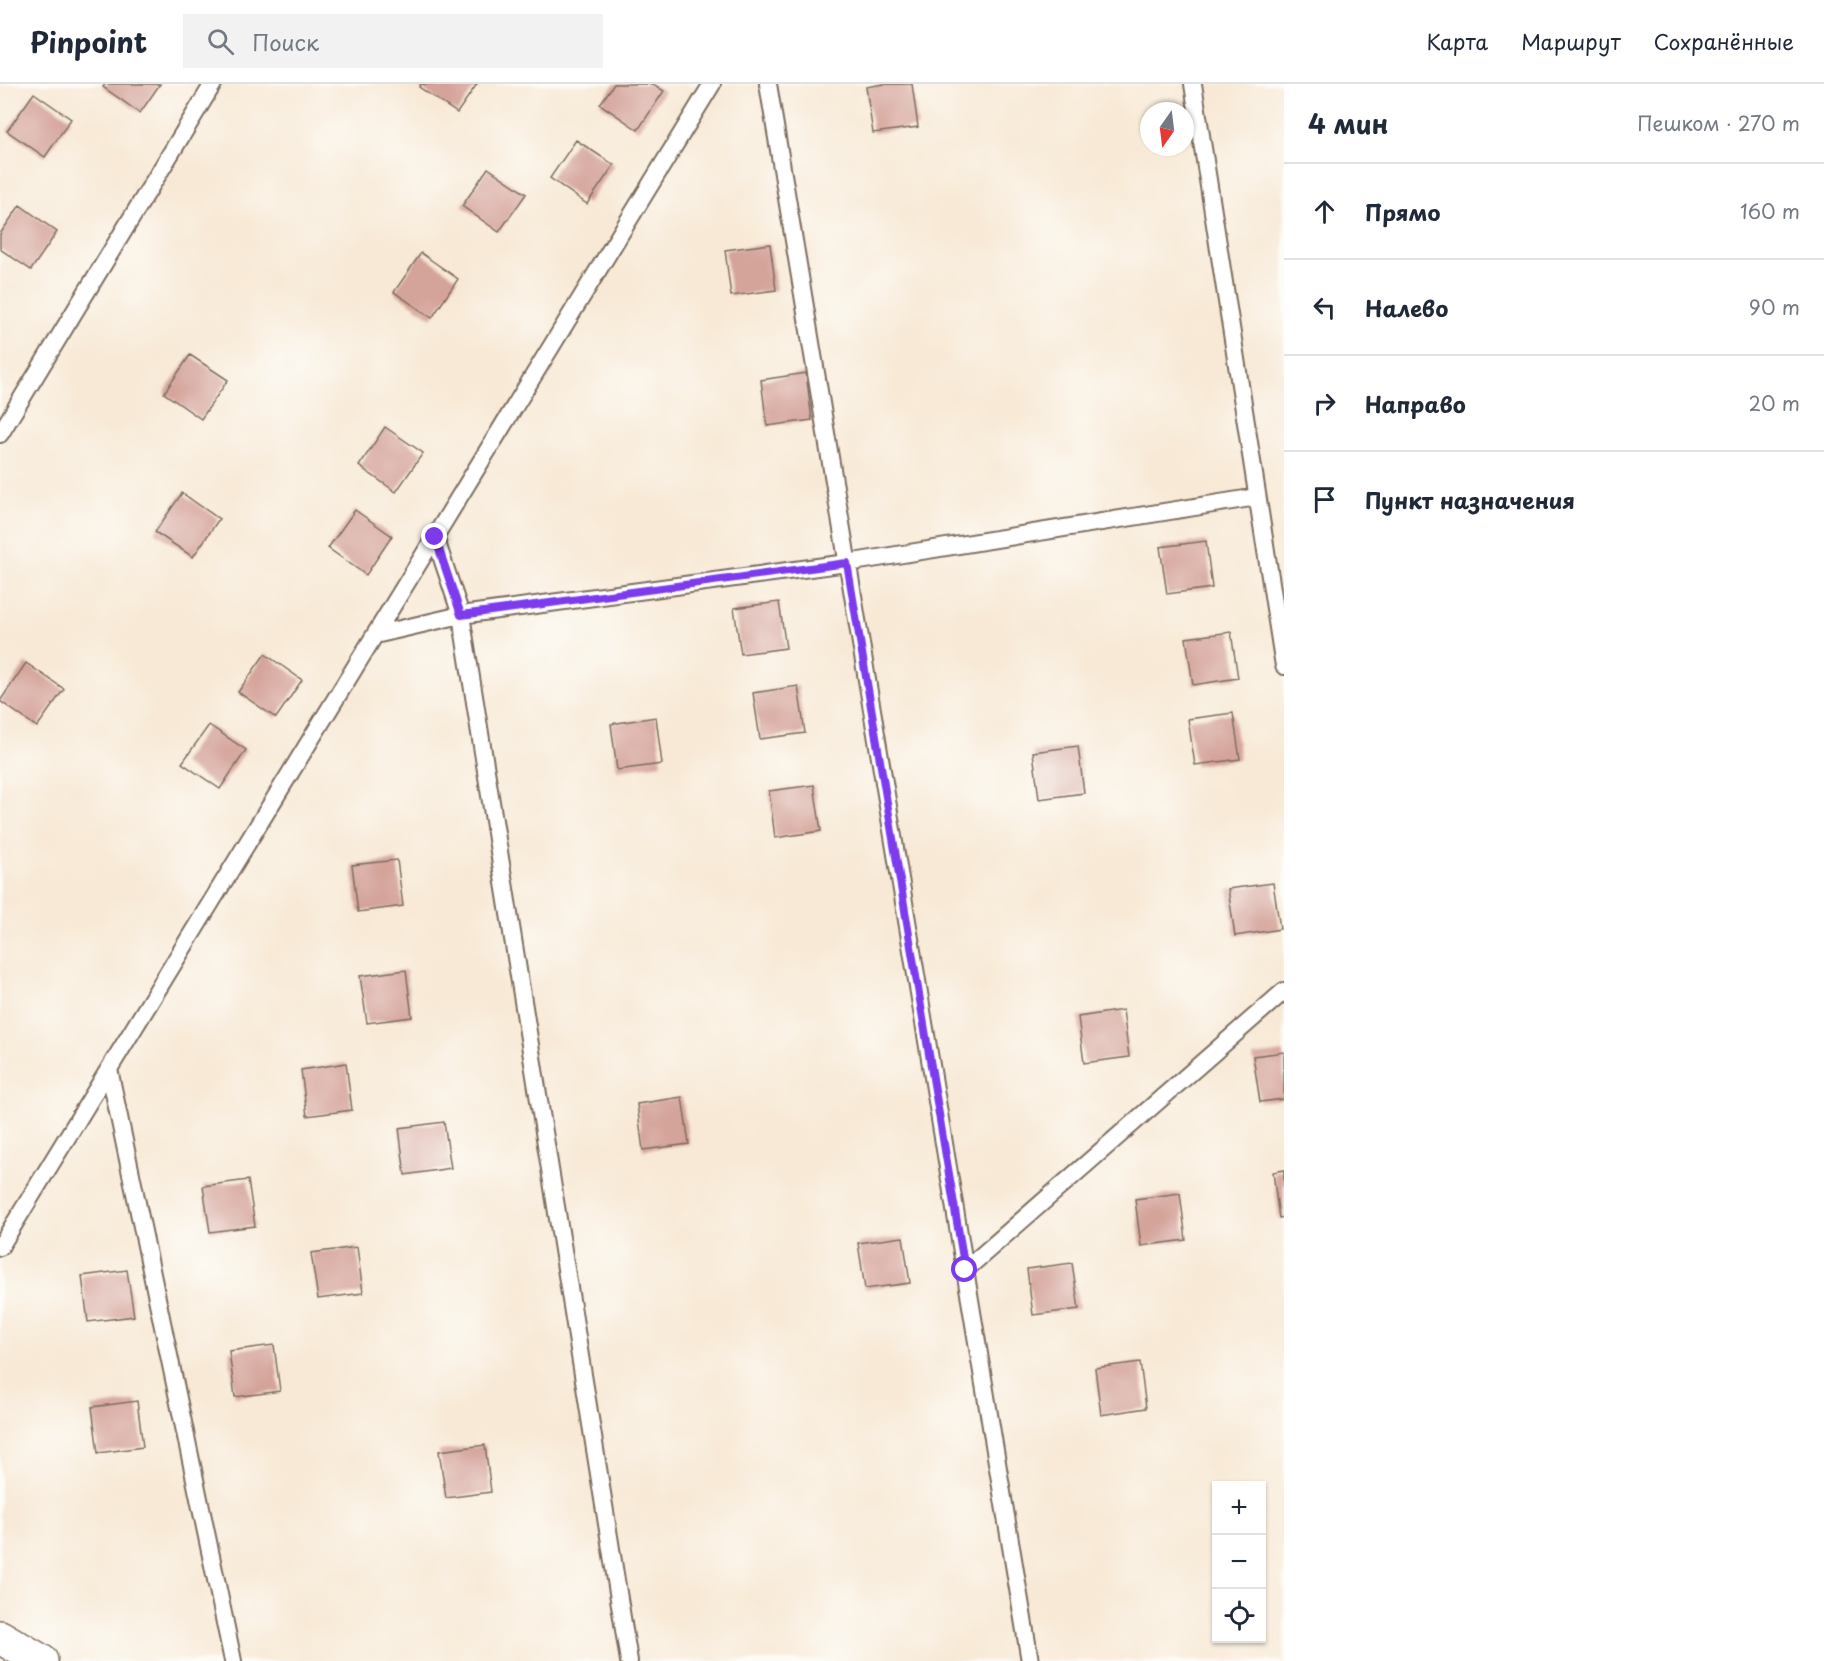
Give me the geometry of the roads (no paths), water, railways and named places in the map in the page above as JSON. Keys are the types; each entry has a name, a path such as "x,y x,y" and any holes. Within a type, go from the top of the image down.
{"street":[{"path":"0,1637 40,1661"}],"lane":[{"path":"0,434 213,84"},
{"path":"0,1247 712,84"},
{"path":"768,84 1030,1661"},
{"path":"1193,84 1284,666"},
{"path":"375,635 461,615 847,563 1257,497"},
{"path":"435,537 461,615 629,1661"},
{"path":"965,1270 1284,991"},
{"path":"109,1070 233,1661"}]}
